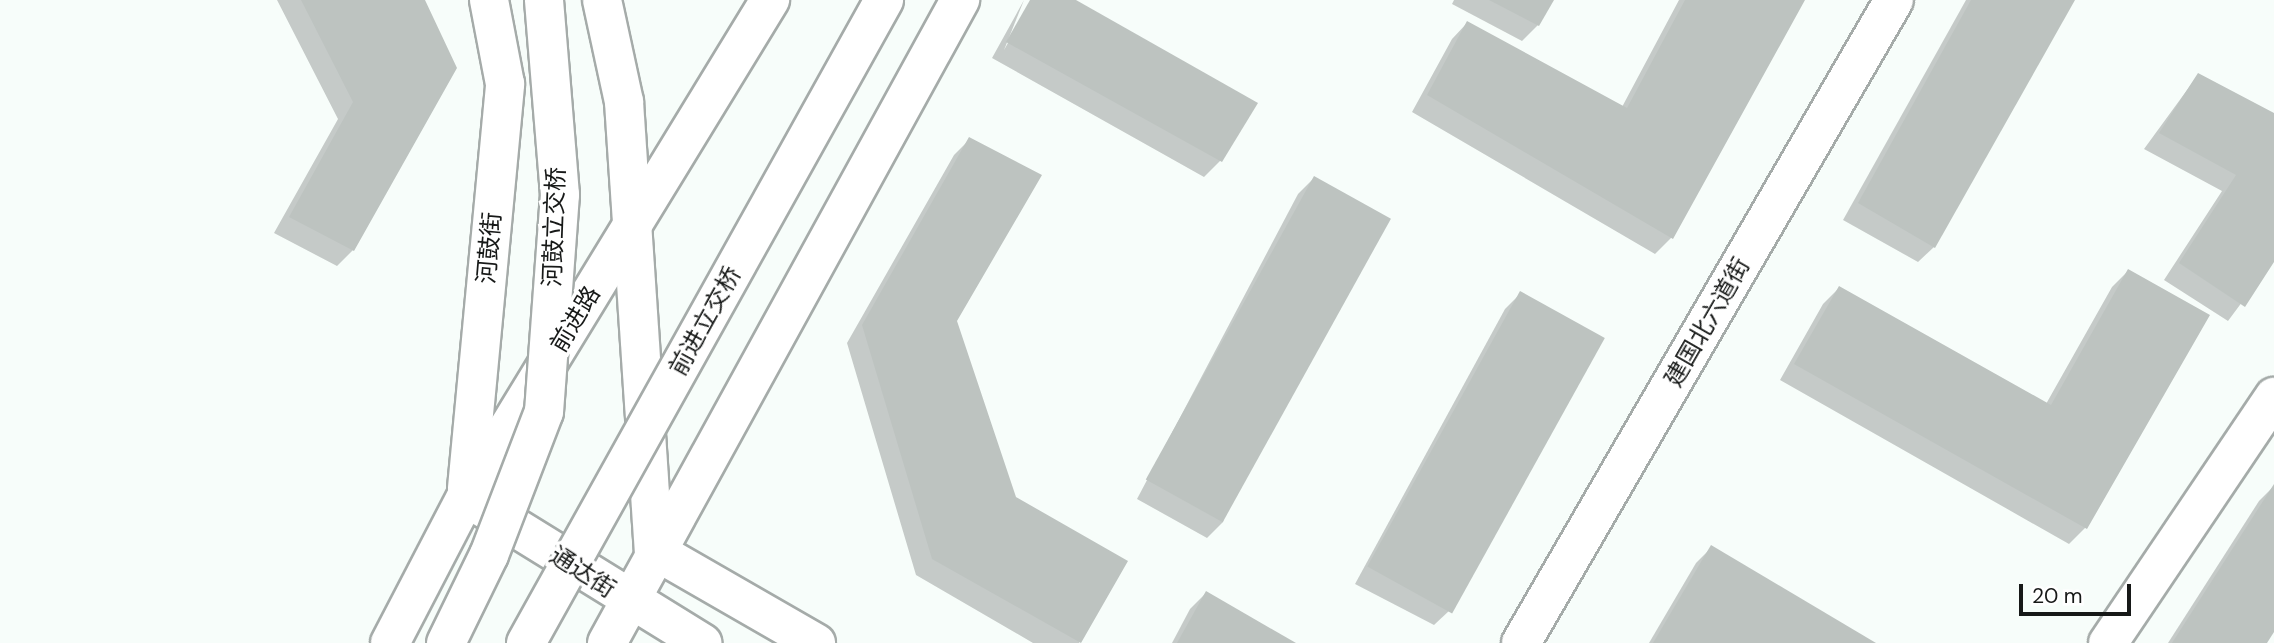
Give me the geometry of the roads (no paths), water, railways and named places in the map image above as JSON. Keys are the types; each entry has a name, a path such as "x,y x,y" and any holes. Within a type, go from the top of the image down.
{"main road":[{"name":"河鼓街","path":"466,497 505,84 489,0"},
{"name":"河鼓立交桥","path":"446,643 499,531 544,412 560,195 544,0"},
{"path":"602,0 624,102 654,550"},
{"name":"前进路","path":"390,643 466,497 770,0"},
{"name":"前进立交桥","path":"526,643 884,0"},
{"path":"607,643 654,550 960,0"},
{"name":"建国北六道街","path":"1521,643 1894,0"},
{"path":"2108,643 2263,435 2274,397"},
{"name":"通达街","path":"466,497 629,602 702,643"},
{"path":"654,550 816,643"}]}
